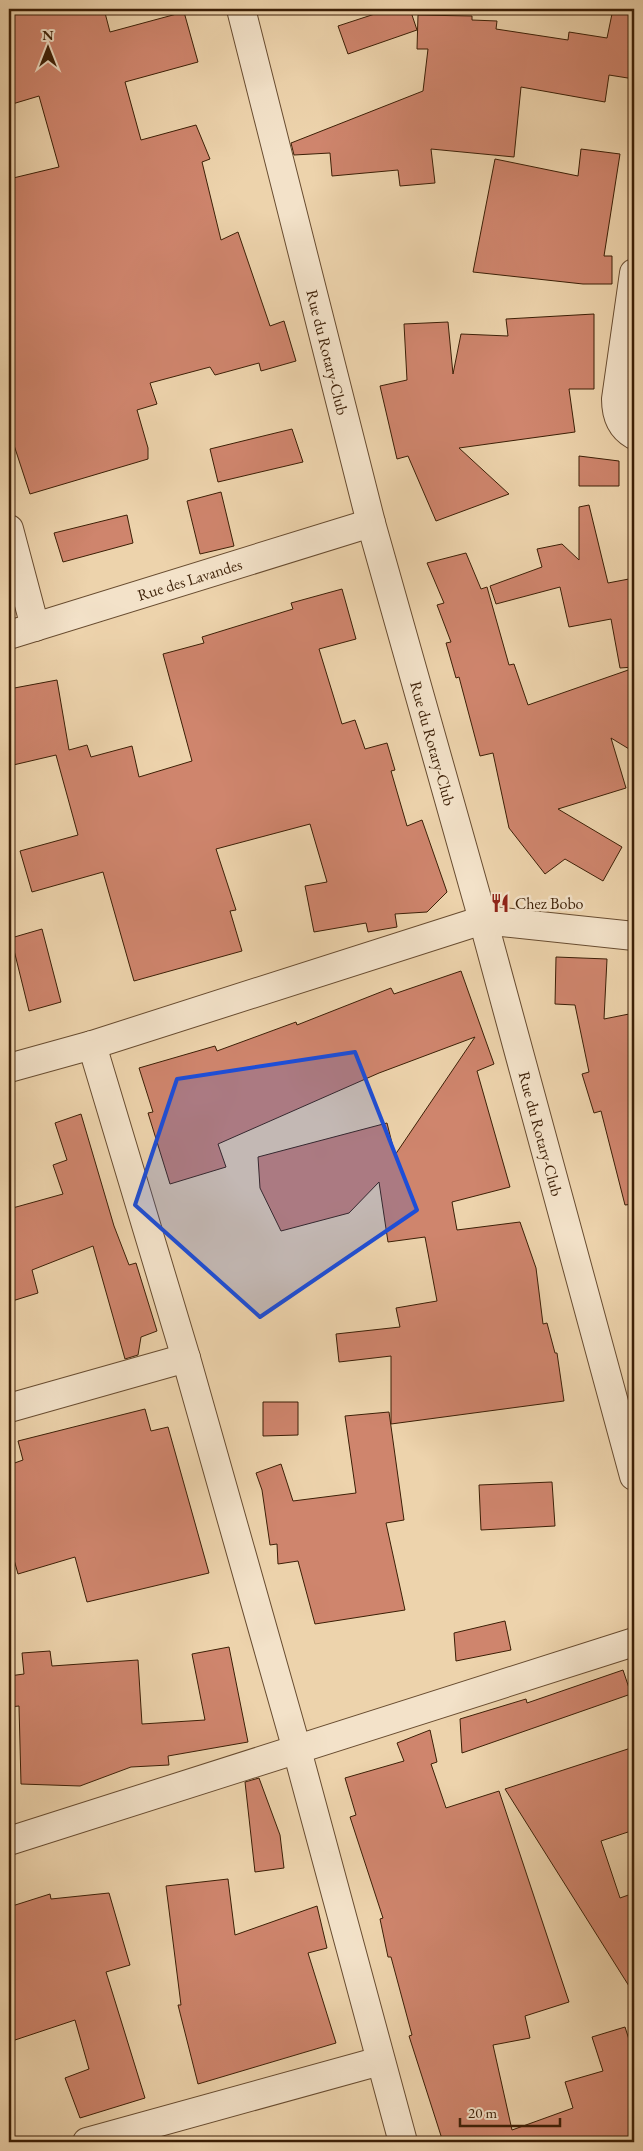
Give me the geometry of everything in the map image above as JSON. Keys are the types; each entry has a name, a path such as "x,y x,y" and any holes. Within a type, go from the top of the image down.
{"street":[{"name":"Rue du Rotary-Club","path":"241,9 371,523 483,920 634,1476"},
{"path":"634,273 616,399 616,414 626,430 634,434"},
{"name":"Rue des Lavandes","path":"9,634 371,523"},
{"path":"9,529 35,626"},
{"path":"9,1068 92,1045 483,920 634,936"},
{"path":"92,1045 186,1358 297,1750 403,2142"},
{"path":"9,1408 186,1358"},
{"path":"9,1841 634,1642"},
{"path":"87,2142 380,2061"}],"highlighted area":[{"path":"355,1052 417,1210 260,1317 135,1205 177,1079"}],"building":[{"path":"9,9 104,9 110,32 184,12 198,62 125,82 141,140 196,125 210,159 202,162 221,240 238,232 270,326 284,321 296,361 261,371 259,363 215,375 210,367 150,383 157,404 137,410 148,448 148,459 30,494 9,430 9,179 59,167 39,96 9,105"},
{"path":"390,9 410,9 417,30 348,54 338,26"},
{"path":"613,9 634,9 634,79 609,75 605,102 521,87 514,157 431,149 435,183 400,186 398,170 332,176 330,153 294,155 291,143 423,91 428,49 417,49 418,15 472,16 472,20 497,21 496,29 568,40 569,32 607,38"},
{"path":"581,149 620,154 604,256 612,256 612,284 583,284 473,272 495,159 578,176"},
{"path":"594,314 594,389 569,389 575,432 459,448 509,494 436,521 408,456 397,459 380,386 407,380 404,324 448,322 453,374 461,334 508,336 506,319"},
{"path":"292,429 303,462 218,482 210,449"},
{"path":"579,456 619,461 619,486 579,486"},
{"path":"221,492 234,546 200,554 187,501"},
{"path":"589,505 608,583 634,578 634,667 620,668 611,619 569,627 560,587 496,604 490,586 542,567 537,549 562,544 579,560 579,507"},
{"path":"127,515 133,543 63,562 54,533"},
{"path":"466,553 481,589 487,587 509,665 514,664 528,705 634,668 634,752 611,738 626,788 558,809 622,847 603,881 565,859 545,874 509,828 493,753 480,756 459,677 456,678 446,643 451,642 437,605 444,603 427,563"},
{"path":"342,589 356,639 319,649 342,724 355,720 365,749 387,743 395,770 391,771 407,826 422,820 447,892 427,912 395,914 397,927 368,932 366,923 314,932 305,886 327,882 310,824 216,849 236,910 230,911 242,951 134,981 103,872 32,892 20,851 78,835 56,755 9,766 9,689 57,680 69,750 87,745 91,757 132,746 139,777 192,761 163,654 204,643 202,637 293,609 291,603"},
{"path":"42,929 61,1002 29,1011 11,938"},
{"path":"556,957 607,959 604,1019 634,1013 634,1204 625,1205 601,1111 594,1113 582,1074 589,1072 575,1005 555,1004"},
{"path":"461,971 494,1064 477,1071 510,1187 452,1202 457,1230 520,1222 536,1268 543,1324 547,1323 555,1353 557,1353 564,1401 391,1424 391,1356 339,1362 336,1334 400,1327 396,1308 437,1301 425,1237 388,1242 379,1182 349,1213 281,1231 260,1188 258,1157 387,1123 395,1155 475,1037 379,1073 218,1144 226,1167 170,1184 148,1113 153,1112 139,1068 215,1046 217,1051 296,1022 297,1025 391,988 394,994"},
{"path":"81,1114 114,1226 129,1265 136,1263 157,1331 141,1337 138,1355 125,1359 93,1246 32,1270 38,1293 9,1302 9,1209 63,1194 53,1165 67,1160 55,1123"},
{"path":"263,1402 298,1402 298,1435 263,1436"},
{"path":"145,1409 151,1431 168,1427 209,1573 87,1602 75,1557 18,1574 9,1542 9,1465 23,1460 18,1441"},
{"path":"389,1412 404,1520 386,1523 405,1610 315,1624 298,1561 278,1564 277,1544 270,1545 262,1490 256,1473 281,1464 293,1501 356,1493 345,1416"},
{"path":"552,1482 555,1526 481,1530 479,1485"},
{"path":"505,1621 511,1650 456,1661 454,1633"},
{"path":"229,1647 248,1742 168,1756 169,1765 131,1767 80,1786 21,1784 19,1706 9,1707 9,1676 24,1674 22,1653 50,1651 52,1666 138,1660 142,1724 205,1720 192,1654"},
{"path":"623,1670 631,1694 462,1753 460,1719 526,1699 527,1703"},
{"path":"430,1730 437,1762 431,1764 446,1808 499,1791 569,2002 525,2016 530,2038 493,2045 512,2130 573,2108 565,2082 603,2071 592,2037 625,2027 634,2055 634,2142 443,2142 409,2036 412,2035 391,1957 388,1957 380,1919 383,1918 350,1817 356,1815 345,1778 404,1761 397,1743"},
{"path":"634,1747 634,1830 601,1841 620,1898 634,1893 634,1994 505,1789"},
{"path":"259,1778 280,1835 284,1868 255,1872 245,1782"},
{"path":"228,1879 235,1935 317,1906 327,1948 308,1953 336,2043 198,2084 178,2005 181,2005 166,1886"},
{"path":"109,1893 130,1965 106,1972 145,2098 80,2118 65,2078 89,2069 75,2020 9,2042 9,1907 50,1894 51,1899"}],"place":[{"name":"Chez Bobo","path":"500,903"}]}
